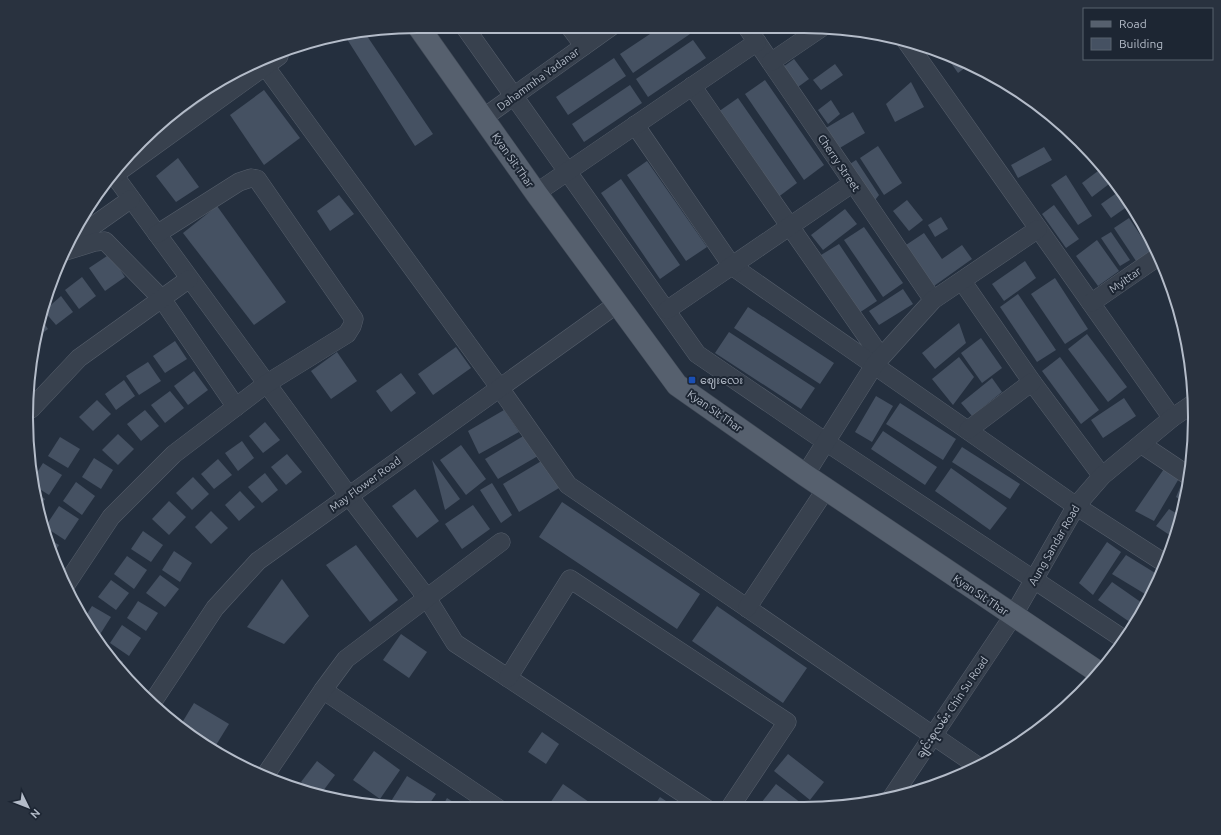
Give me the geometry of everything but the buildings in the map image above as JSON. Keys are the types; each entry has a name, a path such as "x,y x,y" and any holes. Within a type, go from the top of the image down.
{"main road":[{"name":"Kyan Sit Thar","path":"423,33 536,193 677,385 805,475 1094,670"}],"street":[{"path":"469,33 698,354 826,442 1119,636"},
{"path":"574,33 584,46"},
{"name":"Dahammha Yadanar","path":"483,118 602,33"},
{"name":"Cherry Street","path":"751,33 933,300"},
{"path":"771,62 813,33"},
{"path":"536,193 757,42"},
{"path":"911,48 1172,418"},
{"path":"272,61 568,485 973,763"},
{"path":"126,166 271,62"},
{"path":"692,86 790,226 878,360"},
{"path":"635,125 732,266 878,360 968,430 1076,506 1161,561"},
{"path":"116,178 266,384 427,598 456,643 696,802"},
{"path":"69,580 111,517 174,454 266,384 347,334 354,319 257,179 250,178 239,182 157,234"},
{"path":"667,310 853,183"},
{"path":"79,236 131,199"},
{"path":"805,475 878,360 933,300 962,282 1038,229"},
{"path":"72,250 95,242 105,241 162,299 236,407"},
{"name":"Myittar","path":"1091,303 1154,259"},
{"path":"33,405 79,358 189,279"},
{"path":"962,282 1032,382 1102,476"},
{"name":"May Flower Road","path":"155,698 215,608 258,561 617,304"},
{"path":"968,430 1032,382"},
{"name":"Aung Sandar Road","path":"1013,616 1076,506 1102,476 1172,418 1188,407"},
{"path":"1140,444 1184,473"},
{"path":"747,608 826,489"},
{"path":"268,772 323,690 346,659 502,542"},
{"path":"508,678 570,579 787,722 734,802"},
{"name":"ချင်းစုလမ်း Chin Su Road","path":"897,791 1013,616"},
{"path":"323,690 489,802"}],"place":[{"name":"ဈေးလေး","path":"692,380"}]}
